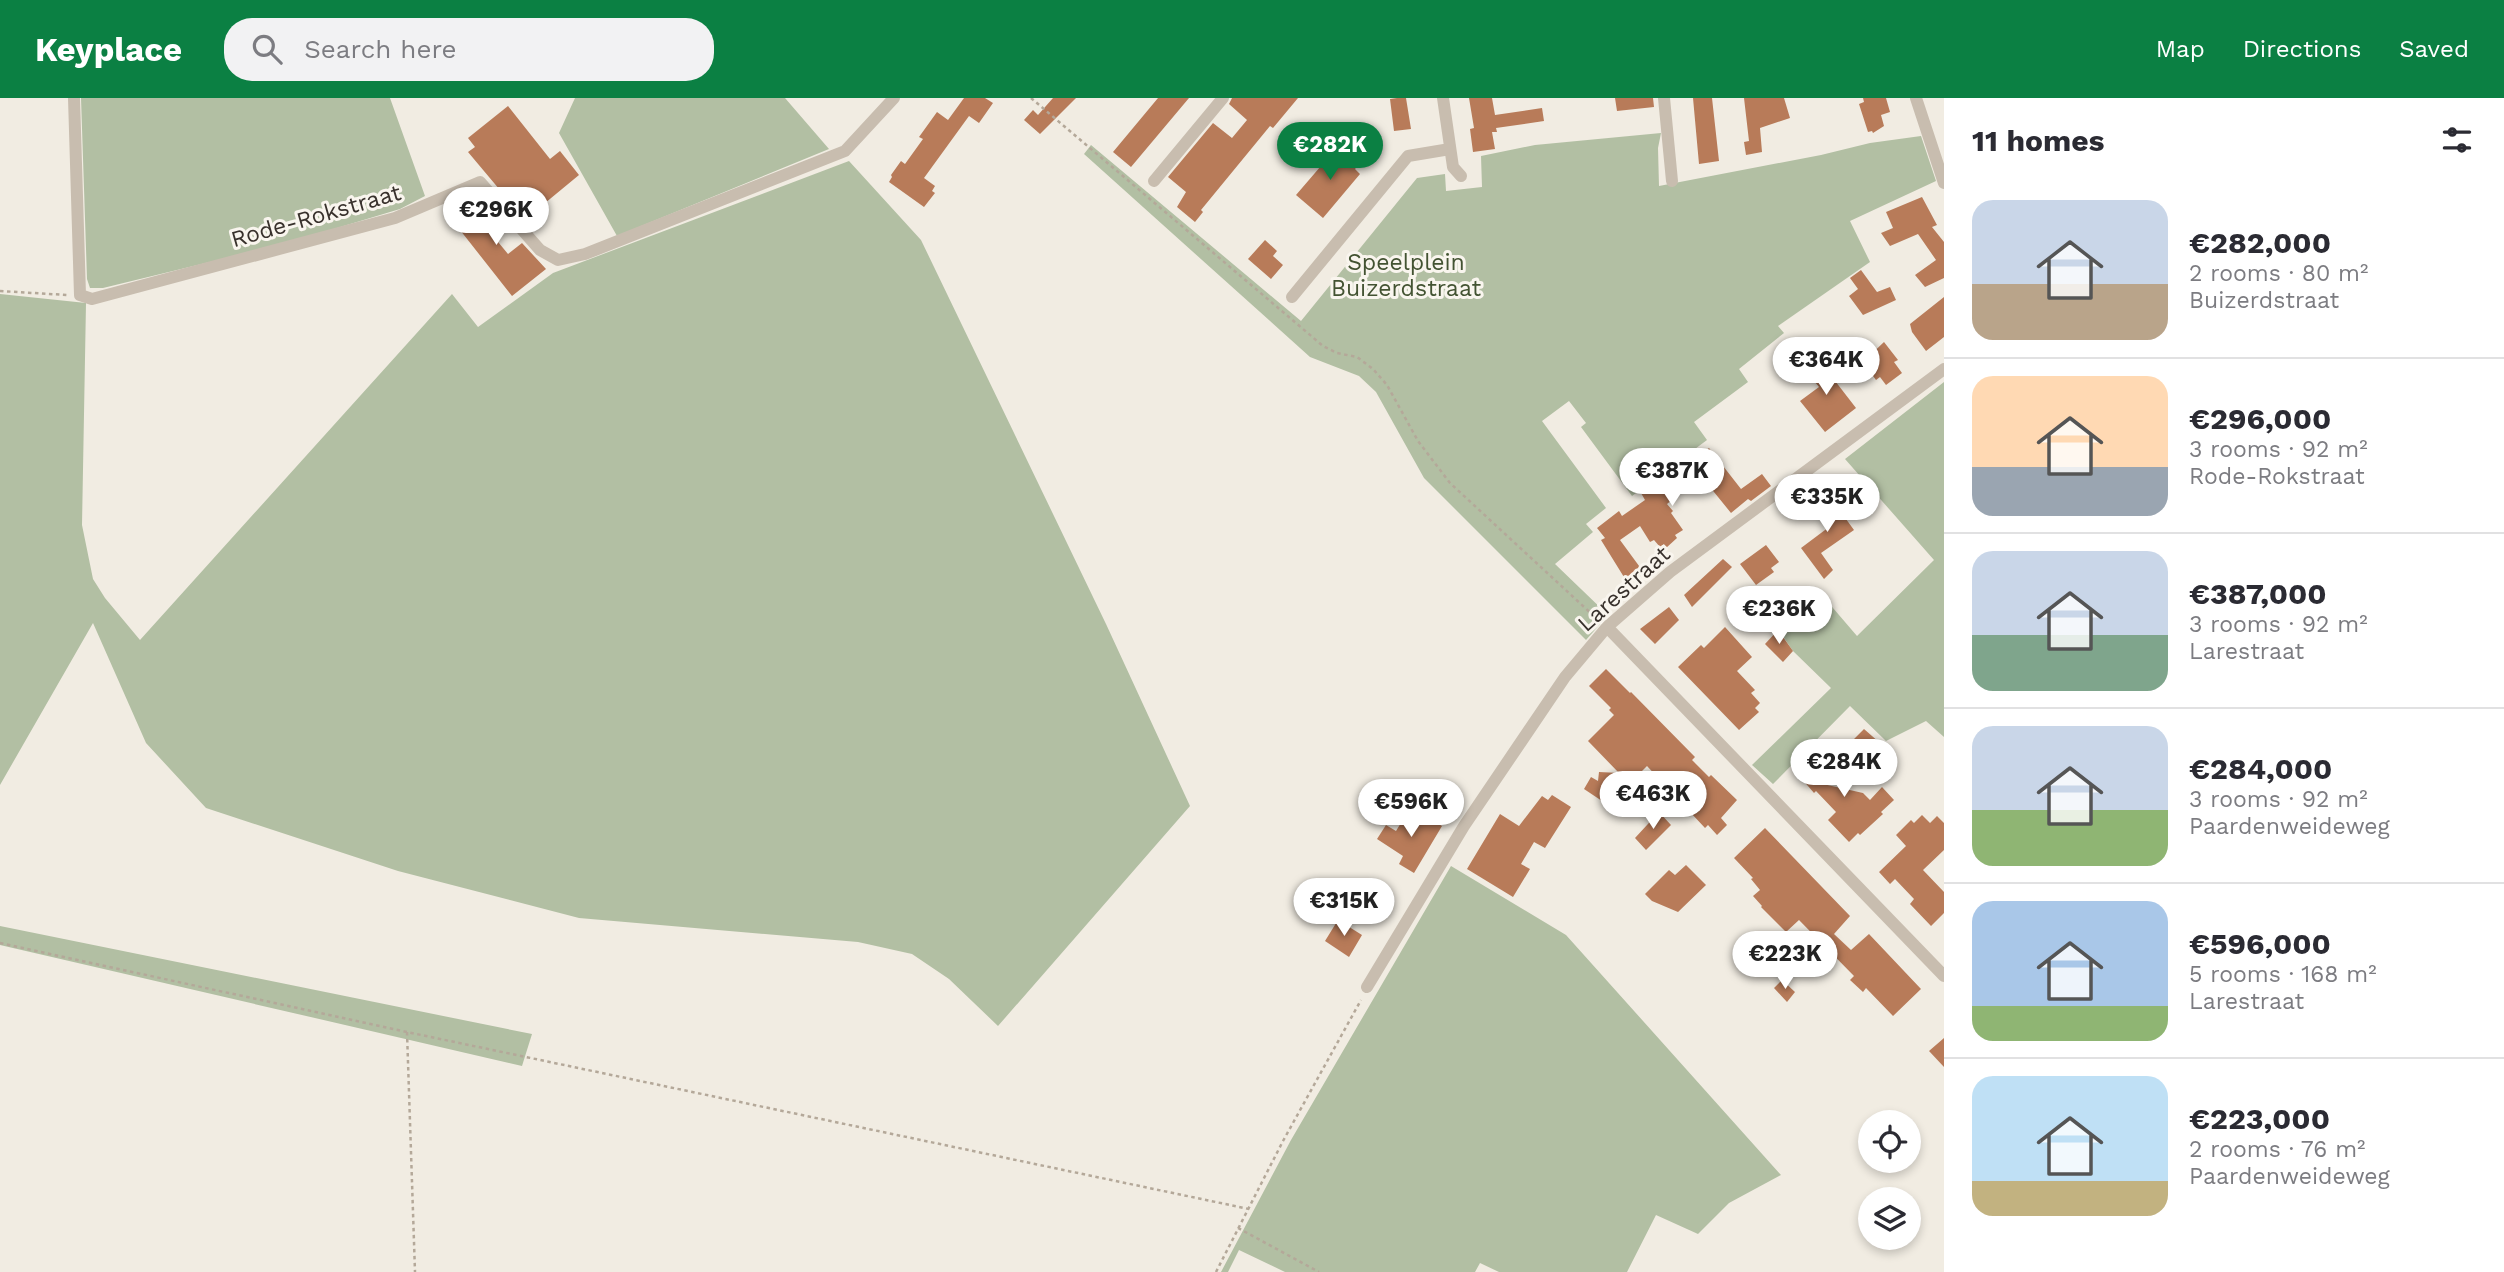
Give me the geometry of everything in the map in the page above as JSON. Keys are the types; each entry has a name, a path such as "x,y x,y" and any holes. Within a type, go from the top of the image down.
{"street":[{"path":"74,98 80,295"},
{"name":"Rode-Rokstraat","path":"80,295 92,299 395,218 480,182 540,250 558,260 584,254 845,151 894,98"},
{"path":"1154,181 1223,98"},
{"path":"1443,98 1453,167 1461,176"},
{"path":"1664,98 1672,181"},
{"path":"1916,98 1944,183"},
{"path":"1292,298 1408,156 1450,149"},
{"name":"Larestraat","path":"1367,988 1464,826 1565,677 1607,627 1670,572 1944,369"},
{"path":"1607,627 1944,976"}],"path":[{"path":"1031,98 1323,346 1337,353 1357,357 1373,369 1387,385 1418,442 1450,483 1607,627"},
{"path":"0,291 80,295"},
{"path":"0,943 1249,1209"},
{"path":"1216,1272 1283,1141 1367,988"},
{"path":"407,1031 415,1272"},
{"path":"1238,1228 1319,1272"}],"green space":[{"path":"81,98 390,98 425,196 400,209 284,244 103,288 90,288 87,279"},
{"path":"575,98 785,98 829,149 617,236 559,133"},
{"name":"Speelplein Buizerdstraat","path":"1661,133 1658,148 1659,186 1870,143 1921,136 1936,181 1850,221 1870,262 1778,326 1784,333 1739,369 1748,382 1694,422 1707,440 1632,496 1581,427 1586,423 1569,401 1542,421 1606,508 1586,524 1593,532 1555,564 1608,615 1586,640 1424,478 1376,392 1359,376 1310,357 1084,154 1091,145 1301,321 1417,178 1445,174 1446,191 1482,187 1481,156 1535,145"},
{"path":"849,161 921,240 1106,624 1190,806 998,1026 949,979 912,954 858,942 579,918 398,871 206,808 146,743 93,623 0,785 0,294 86,303 82,525 93,579 140,640 452,294 478,327 553,273"},
{"path":"1944,382 1944,737 1926,721 1886,741 1850,706 1773,784 1752,765 1831,688 1793,651 1773,622 1815,587 1857,636 1934,560 1845,459"},
{"path":"1451,866 1566,935 1781,1175 1729,1203 1698,1234 1656,1215 1627,1272 1499,1272 1480,1263 1475,1272 1285,1272 1239,1250 1228,1272 1221,1272 1291,1140"},
{"path":"0,926 532,1034 522,1066 0,945"}],"building":[{"path":"964,98 985,98 993,103 979,123 969,116 924,178 935,186 932,191 935,193 924,207 889,182 891,175 901,161 905,164 923,139 919,137 937,112 948,120"},
{"path":"1053,98 1076,98 1040,134 1024,120 1033,110 1038,115"},
{"path":"1158,98 1189,98 1131,167 1113,152"},
{"path":"1232,98 1298,98 1273,128 1270,126 1201,210 1203,212 1195,222 1177,207 1186,192 1168,177 1213,123 1232,138 1247,120 1229,104"},
{"path":"1406,98 1411,129 1394,131 1390,99"},
{"path":"1469,98 1492,98 1495,115 1542,108 1544,121 1496,128 1497,132 1492,132 1495,149 1473,152 1470,129 1474,128"},
{"path":"1615,98 1653,98 1654,107 1617,111"},
{"path":"1693,98 1712,98 1719,161 1699,164"},
{"path":"1744,98 1784,98 1790,118 1760,128 1762,152 1746,155 1744,142 1749,141"},
{"path":"1863,98 1886,98 1890,112 1881,115 1884,126 1873,133 1868,132 1859,104 1864,102"},
{"path":"508,106 550,159 560,151 579,175 539,208 546,216 532,228 468,152 475,147 468,138"},
{"path":"1339,145 1360,163 1355,169 1360,174 1323,218 1296,195"},
{"path":"478,193 497,214 484,225 508,254 522,243 546,269 512,296 449,216"},
{"path":"1922,197 1937,225 1932,227 1944,242 1944,278 1925,287 1915,275 1936,260 1918,234 1890,246 1881,233 1893,228 1886,212"},
{"path":"1265,240 1277,251 1273,256 1283,265 1271,279 1248,259"},
{"path":"1861,270 1877,292 1890,287 1896,300 1863,315 1849,296 1858,289 1850,278"},
{"path":"1944,297 1944,337 1926,351 1912,332 1910,324"},
{"path":"1884,342 1898,360 1894,362 1902,373 1886,385 1880,377 1876,380 1863,362"},
{"path":"1815,355 1856,408 1825,432 1800,401 1819,387 1802,366"},
{"path":"1709,448 1741,489 1762,474 1771,486 1731,513 1701,476 1667,504 1683,530 1675,535 1677,538 1666,548 1664,544 1660,547 1654,540 1650,542 1640,526 1620,540 1642,570 1627,582 1601,540 1605,538 1597,528 1619,511 1622,516 1645,500 1641,493 1677,469 1678,473"},
{"path":"1827,493 1854,530 1821,553 1833,570 1824,579 1801,548 1829,527 1813,503"},
{"path":"1766,545 1779,562 1771,568 1774,572 1756,585 1740,564"},
{"path":"1723,559 1732,567 1692,607 1684,595"},
{"path":"1769,586 1783,606 1769,617 1754,597"},
{"path":"1669,607 1679,620 1655,644 1640,629"},
{"path":"1725,627 1752,657 1737,671 1755,690 1751,693 1760,703 1755,708 1759,712 1739,730 1678,667 1701,645 1704,648"},
{"path":"1778,630 1793,651 1783,662 1765,644"},
{"path":"1606,669 1695,757 1692,760 1709,777 1711,775 1737,800 1721,818 1727,825 1717,835 1708,825 1705,828 1647,766 1608,805 1584,789 1591,777 1598,781 1599,772 1619,773 1588,741 1614,715 1609,710 1611,708 1589,686"},
{"path":"1864,729 1880,743 1855,768 1848,762 1860,745 1854,739"},
{"path":"1814,753 1821,760 1824,757 1837,771 1823,784 1863,793 1870,800 1882,787 1894,800 1881,812 1883,814 1849,842 1828,820 1836,812 1816,791 1814,793 1796,772"},
{"path":"1552,795 1571,807 1545,848 1534,842 1521,864 1530,869 1513,897 1467,869 1500,814 1519,826 1542,796 1548,800"},
{"path":"1659,812 1671,825 1646,850 1635,838"},
{"path":"1407,813 1418,820 1422,814 1442,826 1414,873 1399,864 1403,856 1377,839 1386,825 1396,831"},
{"path":"1922,815 1930,823 1937,816 1944,823 1944,850 1923,870 1944,892 1944,913 1931,926 1910,904 1914,899 1895,879 1890,884 1879,872 1906,846 1896,835 1911,820 1914,823"},
{"path":"1765,828 1850,916 1834,934 1851,950 1869,934 1921,989 1893,1016 1866,988 1863,992 1850,980 1854,976 1799,920 1786,932 1753,896 1760,890 1751,879 1753,878 1734,858"},
{"path":"1686,865 1706,885 1678,912 1652,901 1645,894 1669,870 1675,875"},
{"path":"1338,920 1362,935 1349,957 1325,941"},
{"path":"1782,980 1795,992 1787,1002 1774,988"},
{"path":"1944,1038 1944,1067 1929,1051"}]}
